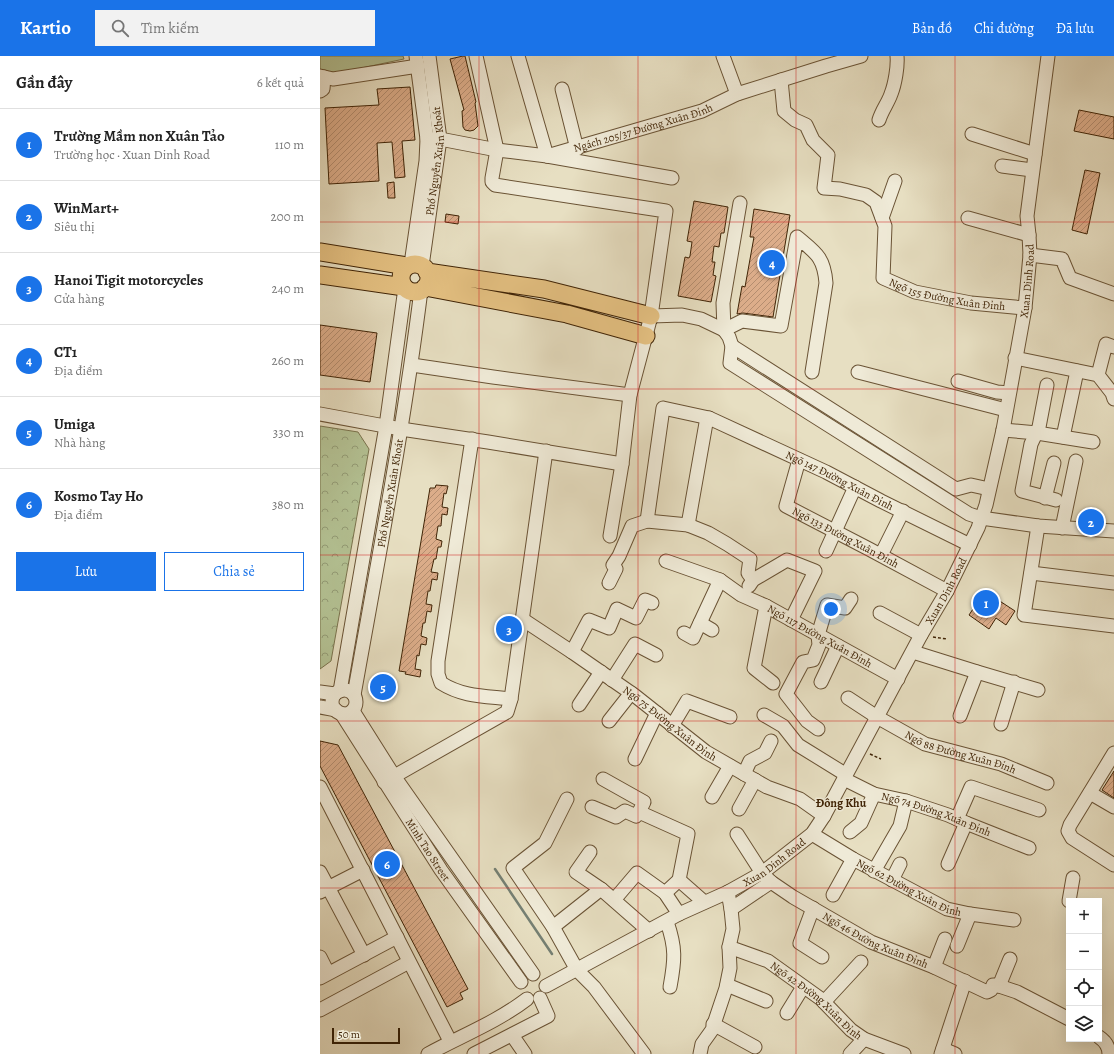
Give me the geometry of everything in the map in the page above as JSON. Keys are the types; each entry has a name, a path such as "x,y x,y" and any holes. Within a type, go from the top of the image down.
{"main road":[{"path":"320,252 415,278 567,314 646,336"},
{"path":"320,275 415,278 544,289 651,316"}],"street":[{"name":"Phố Nguyễn Xuân Khoát","path":"354,695 412,365 415,278 434,139 429,56"},
{"path":"476,56 497,150 492,178 492,182 495,185 666,211 651,316 630,396 622,464 610,536"},
{"path":"518,56 547,156"},
{"path":"723,56 737,94"},
{"name":"Ngách 205/37 Đường Xuân Đỉnh","path":"547,156 702,111 737,94 861,56"},
{"path":"879,120 881,112 892,94 898,56"},
{"name":"Xuan Dinh Road","path":"546,986 613,949 667,922 679,914 728,892 766,878 812,834 824,816 921,635 947,591 970,545 986,505 1003,430 1025,308 1030,255 1027,216 1048,56"},
{"name":"Phố Nguyễn Xuân Khoát","path":"417,61 434,139"},
{"path":"320,91 323,89 322,77 333,79 417,61"},
{"name":"Ngõ 155 Đường Xuân Đỉnh","path":"780,80 784,111 795,120 806,125 813,140 828,155 824,188 840,189 866,195 876,202 885,226 883,278 915,292 971,303 1025,308"},
{"path":"562,89 577,148"},
{"path":"972,134 1035,154"},
{"path":"434,139 497,150 547,156 672,178"},
{"path":"1002,166 1032,170"},
{"path":"882,218 895,181"},
{"path":"724,330 724,303 740,203"},
{"path":"968,218 1029,235"},
{"path":"724,330 742,321 781,326 798,238 819,255 825,270 826,282 812,372"},
{"path":"1030,255 1062,259 1070,278 1114,294"},
{"path":"343,711 333,705 332,700 338,692 386,426 415,278"},
{"path":"651,316 682,315 701,319 724,330 729,337 732,346 730,362 969,514 981,518 1038,526 1114,531"},
{"path":"1098,375 1106,344 1114,347"},
{"path":"732,346 956,489 971,485 989,489"},
{"path":"1015,358 1098,375 1112,393 1114,399"},
{"path":"412,365 630,396"},
{"path":"1063,437 1077,371"},
{"path":"858,372 1006,410"},
{"path":"958,381 997,392 1009,393"},
{"path":"1047,385 1037,433 1031,444 1022,491 1050,499 1054,463"},
{"name":"Ngõ 147 Đường Xuân Đỉnh","path":"647,521 663,408 709,418 826,472 970,545"},
{"path":"320,414 401,430 472,439 622,464"},
{"path":"688,525 706,423 709,418"},
{"path":"1003,430 1037,433 1093,442"},
{"path":"472,439 438,661 438,674 441,683 462,693 511,699"},
{"path":"389,779 507,712 511,699 546,451"},
{"name":"Ngõ 133 Đường Xuân Đỉnh","path":"799,460 786,506 947,591"},
{"path":"1062,528 1076,461"},
{"path":"826,551 855,487"},
{"path":"881,555 903,511"},
{"path":"613,518 632,526 647,521 688,525 708,533 728,544 750,560 748,573 753,580"},
{"path":"609,583 616,569 613,565 619,556 632,526"},
{"path":"1038,526 1024,615 1114,626"},
{"path":"741,595 753,580 787,560 815,571 791,620"},
{"name":"Ngõ 117 Đường Xuân Đỉnh","path":"666,561 720,580 741,595 766,606 898,679"},
{"path":"1031,573 1114,583"},
{"path":"684,633 693,638 720,580"},
{"path":"818,729 807,721 786,694 803,662 813,660 819,645 818,635 827,605 845,608 851,598"},
{"path":"572,652 588,620 610,628 617,609 636,618 645,600 652,603"},
{"path":"766,606 754,668 773,683"},
{"path":"880,613 921,635"},
{"name":"Ngõ 75 Đường Xuân Đỉnh","path":"522,619 631,693 706,752 767,787 800,799 824,816"},
{"path":"700,623 712,630"},
{"path":"579,705 635,644 656,655"},
{"path":"821,682 838,646"},
{"path":"913,652 1038,690"},
{"path":"960,716 976,672"},
{"path":"1001,724 1014,682"},
{"path":"320,692 338,692 347,690 354,695 356,704 343,711 320,707"},
{"path":"609,721 631,693"},
{"name":"Ngõ 88 Đường Xuân Đỉnh","path":"848,698 877,717 925,744 1001,764 1047,783"},
{"path":"672,726 687,701 730,716"},
{"name":"Minh Tao Street","path":"343,711 389,779 533,974"},
{"path":"635,759 656,713"},
{"name":"Ngõ 74 Đường Xuân Đỉnh","path":"764,715 783,726 798,745 844,777 874,794 906,801 962,821 1029,848"},
{"path":"739,808 750,777 750,761 764,753 771,741"},
{"path":"1114,753 1070,825 1068,831 1072,838 1114,865"},
{"path":"712,797 730,766"},
{"name":"Minh Tao Street","path":"389,779 441,870 521,982"},
{"path":"592,808 616,817 625,811 636,816 644,802 603,779"},
{"path":"320,787 323,802 363,870 450,1041"},
{"path":"948,864 971,787 1039,810"},
{"path":"1090,793 1114,807"},
{"path":"850,832 861,823 874,794"},
{"path":"567,799 545,843 513,868 553,927 577,970 594,987 644,1054"},
{"path":"874,870 900,826 906,801"},
{"path":"639,812 688,834 679,880 665,893"},
{"path":"731,909 766,878 737,834"},
{"name":"Ngõ 62 Đường Xuân Đỉnh","path":"812,834 853,859 947,909 970,914 1014,920"},
{"path":"590,852 576,872 601,889 649,931"},
{"path":"833,895 853,859"},
{"path":"892,880 900,864"},
{"path":"324,890 363,870"},
{"path":"320,872 324,890 364,955"},
{"path":"614,900 637,873 665,893 679,914"},
{"name":"Ngõ 46 Đường Xuân Đỉnh","path":"766,878 870,942 934,967 987,992 996,985"},
{"path":"1070,898 1073,878"},
{"path":"679,880 704,902"},
{"path":"553,927 601,889"},
{"path":"700,1054 702,1044 712,1030 730,968 729,947 733,929 728,892"},
{"path":"813,908 800,944 822,957"},
{"path":"958,946 970,914"},
{"path":"667,922 673,939 675,963 670,987"},
{"path":"320,957 324,976 397,937"},
{"path":"934,967 945,939"},
{"name":"Ngõ 42 Đường Xuân Đỉnh","path":"729,947 768,961 824,1002 851,1030 864,1039 904,1054"},
{"path":"1010,959 996,985 1017,992 1066,1017"},
{"path":"320,1010 409,962"},
{"path":"824,1002 861,962"},
{"path":"428,1054 450,1041 499,1017 533,999 544,994 546,986 543,979 533,974 527,976 521,982 520,991 522,995 533,999 548,1016 474,1054"},
{"path":"946,1052 965,981"},
{"path":"726,984 766,1001"},
{"path":"787,1013 803,987"},
{"path":"713,1024 755,1047"},
{"path":"512,1035 525,1054"},
{"path":"1102,1038 1108,1047 1109,1054"},
{"path":"850,1054 864,1039"}],"path":[{"path":"921,635 947,639"}],"green space":[{"path":"320,56 403,56 404,59 333,74 320,72"},
{"path":"320,426 358,432 369,449 331,661 320,669"}],"building":[{"path":"465,56 476,102 478,126 474,130 470,131 465,130 463,127 462,111 464,110 450,59"},
{"path":"410,87 415,140 402,141 405,177 395,178 392,142 377,143 379,181 329,184 325,108 379,105 377,89"},
{"path":"1079,110 1114,117 1114,139 1074,131"},
{"path":"1085,170 1100,173 1087,234 1072,230"},
{"path":"394,182 395,198 388,198 387,183"},
{"path":"694,201 728,207 724,233 721,233 719,247 714,246 712,262 715,262 713,275 716,276 711,302 678,296 685,257 689,258 690,256 692,242 687,241"},
{"path":"754,209 790,215 773,317 743,313 737,314 742,286 745,287 754,237 750,237"},
{"path":"446,214 459,216 458,224 445,222"},
{"path":"320,325 377,333 370,382 320,375"},
{"path":"436,485 448,486 446,494 444,493 442,507 448,508 447,515 442,514 441,526 438,526 436,539 442,541 441,547 438,547 436,559 434,559 431,572 438,573 437,580 432,579 430,591 428,591 426,604 432,605 431,612 427,611 421,636 427,638 426,645 421,644 419,656 417,655 415,669 421,670 420,677 405,674 406,672 399,671 430,488 435,488"},
{"path":"992,596 1015,611 1006,625 996,618 989,629 969,615 981,597 988,601"},
{"path":"320,741 338,745 468,989 460,993 463,999 447,1007 320,766"},
{"path":"1114,771 1114,798 1102,790"}],"waterway":[{"path":"495,869 552,954"}],"place":[{"name":"CT1","path":"772,263"},
{"name":"WinMart+","path":"1091,522"},
{"name":"Trường Mầm non Xuân Tảo","path":"986,603"},
{"name":"Hanoi Tigit motorcycles","path":"509,629"},
{"name":"Umiga","path":"383,687"},
{"name":"Kosmo Tay Ho","path":"387,864"}],"district":[{"name":"Đông Khu","path":"841,803"}]}
